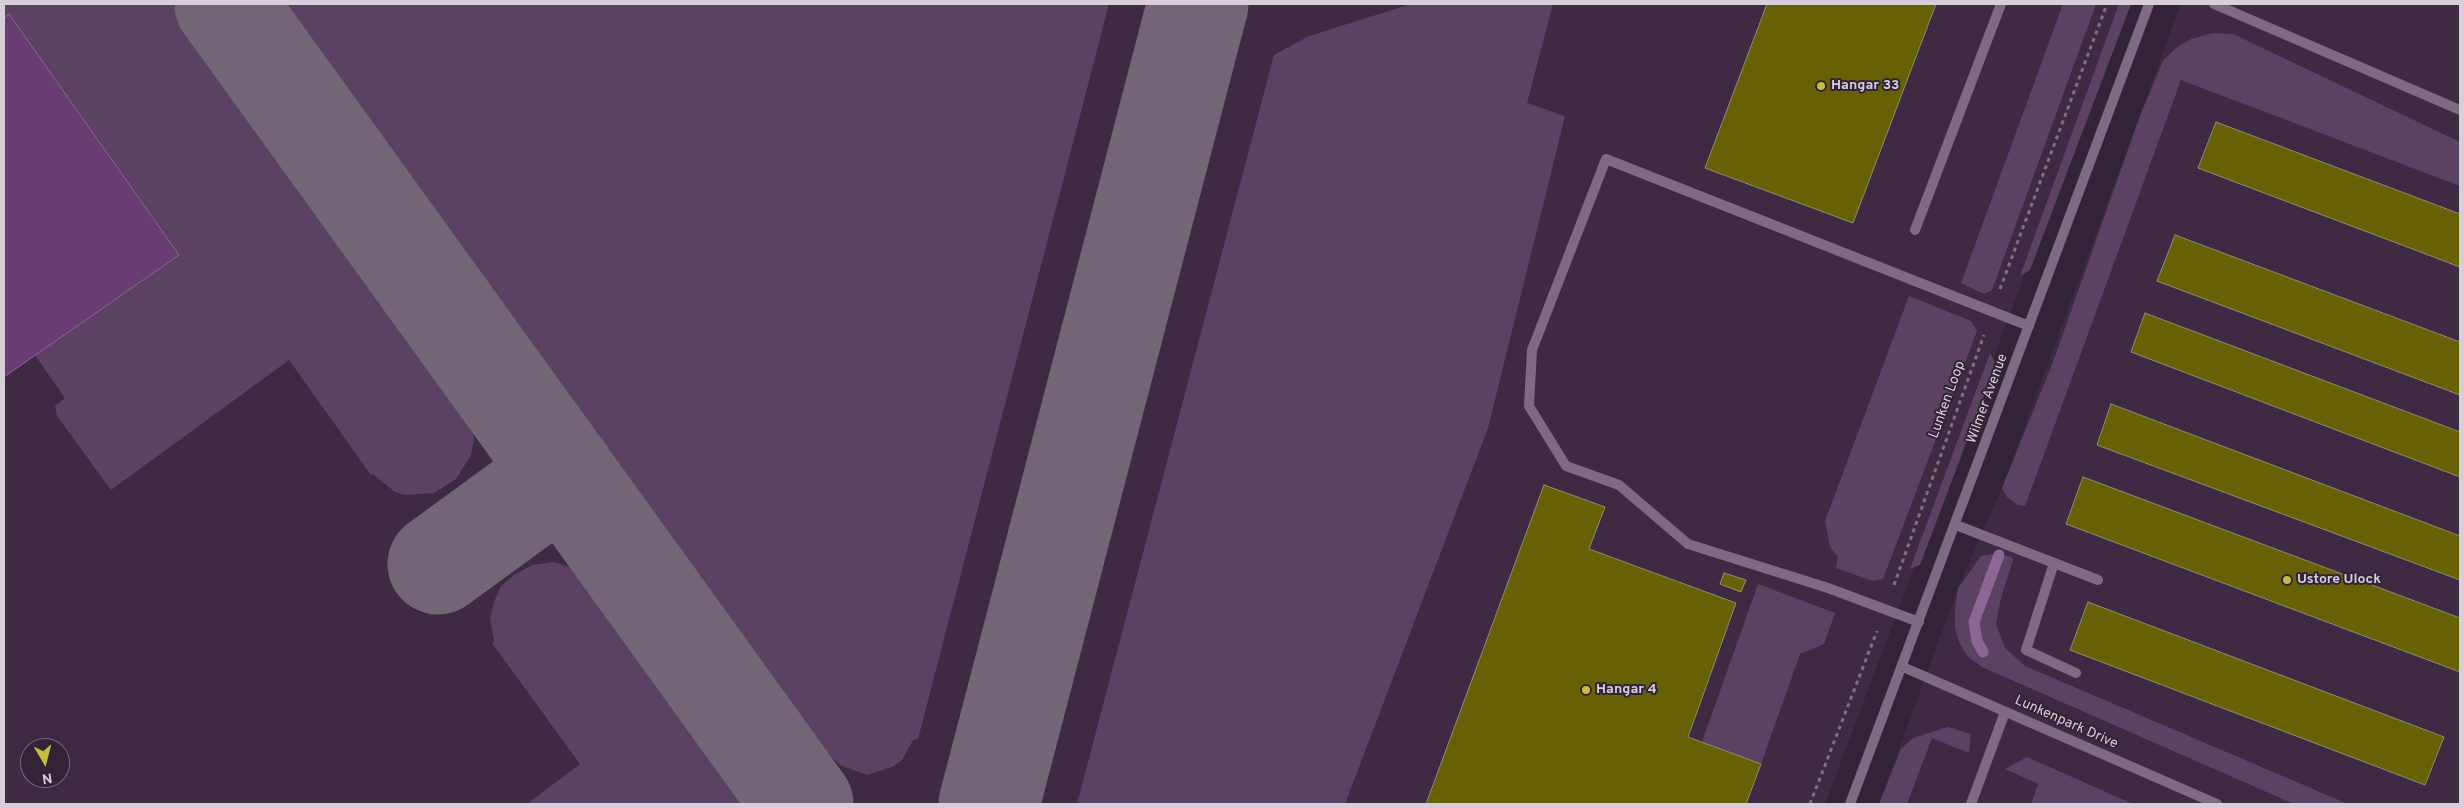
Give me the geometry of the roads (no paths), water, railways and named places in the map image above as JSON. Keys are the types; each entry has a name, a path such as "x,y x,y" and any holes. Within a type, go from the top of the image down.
{"street":[{"path":"1915,230 2001,4"},
{"name":"Wilmer Avenue","path":"1850,804 1903,667 2149,4"},
{"path":"2214,4 2460,110"},
{"path":"1919,622 1828,588 1688,544 1619,485 1566,466 1529,406 1532,350 1606,159 2029,326"},
{"path":"1956,525 2098,580"},
{"path":"2054,563 2026,650 2076,674"},
{"name":"Lunkenpark Drive","path":"1903,667 2217,804"},
{"path":"1971,804 2005,712"}],"waterway":[{"path":"1983,652 1977,641 1974,622 1999,555"}],"place":[{"name":"Hangar 33","path":"1821,86"},
{"name":"Ustore Ulock","path":"2287,580"},
{"name":"Hangar 4","path":"1586,690"}]}
